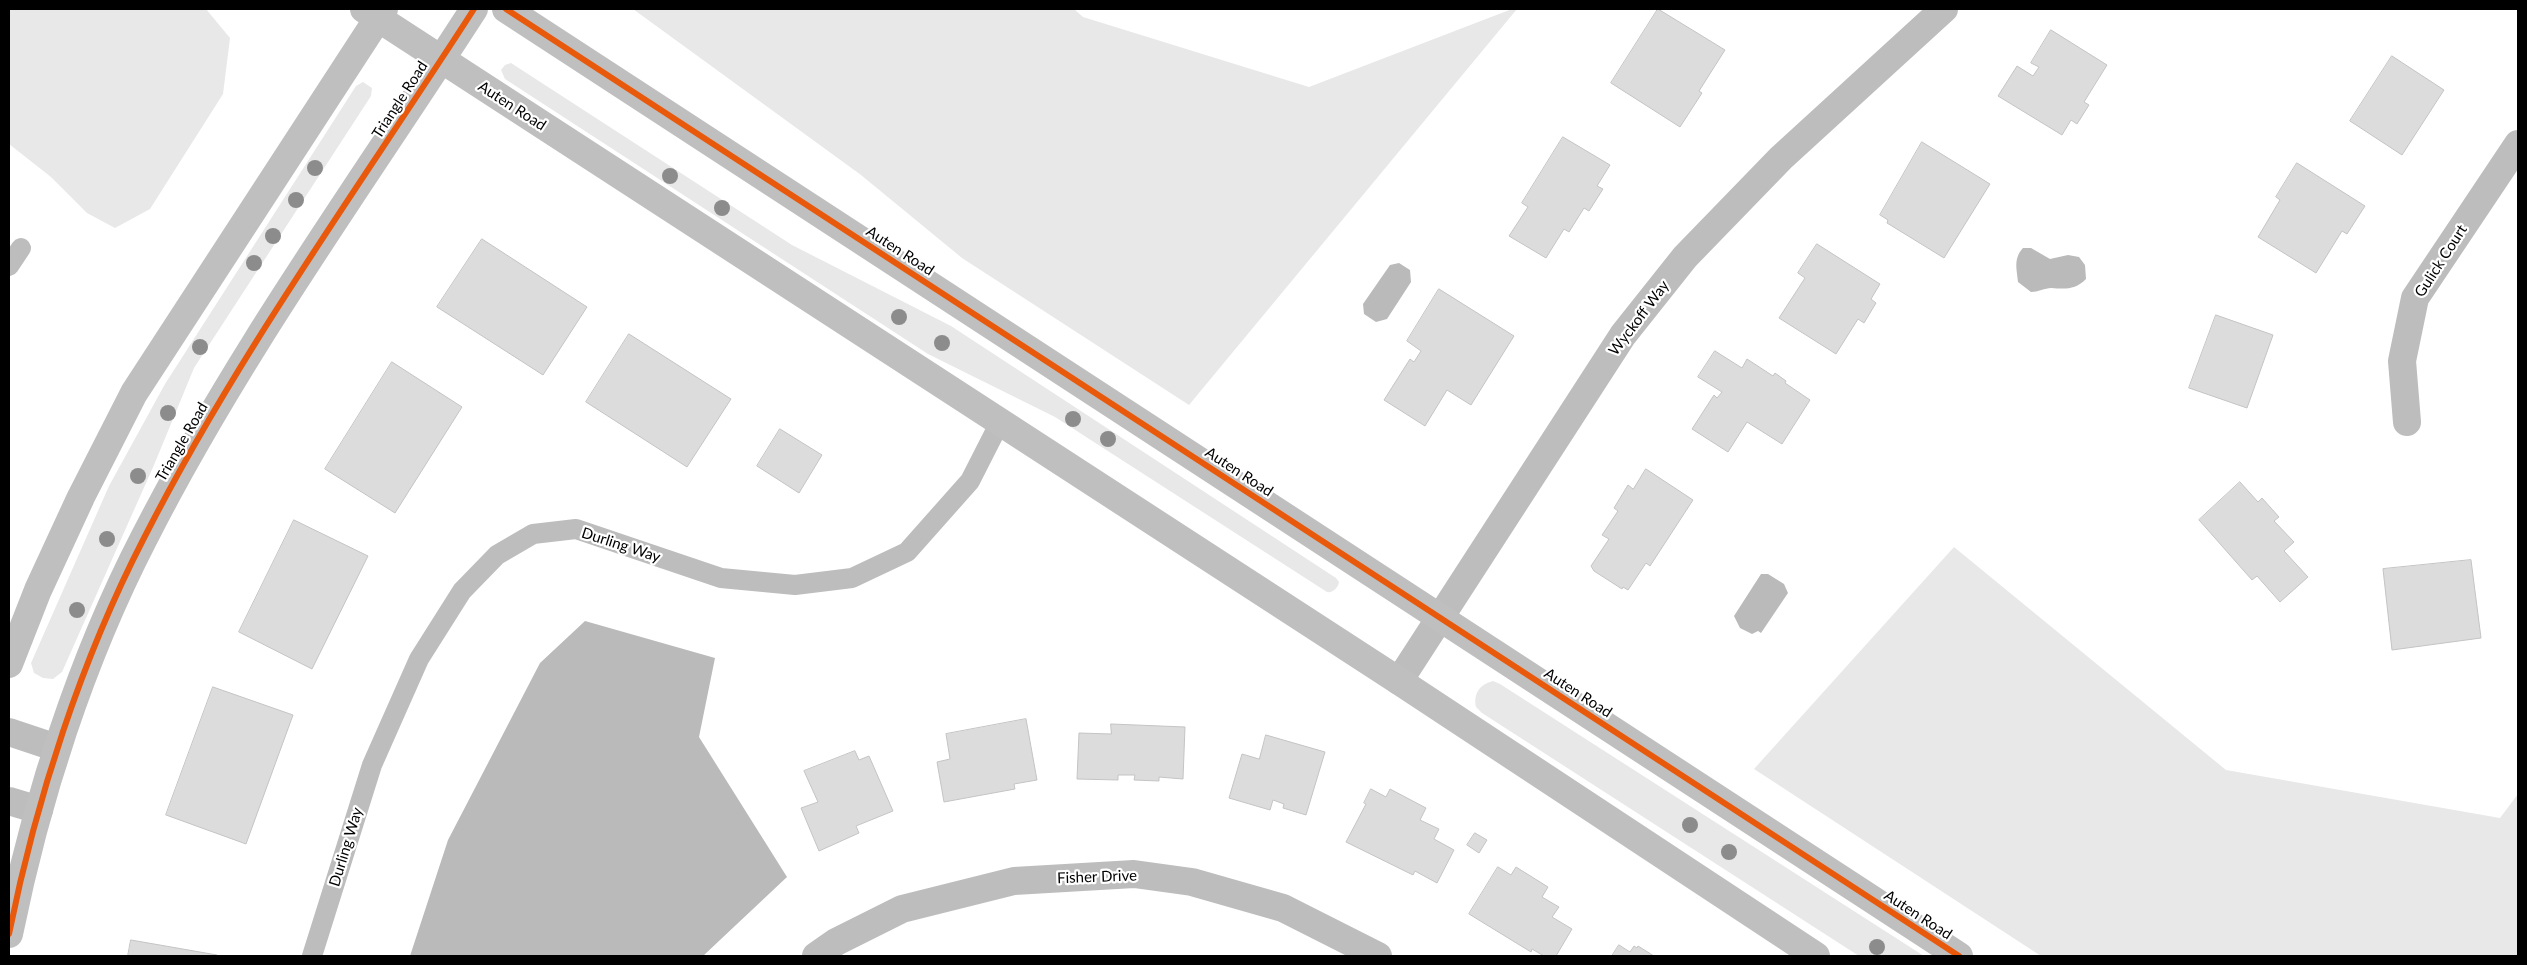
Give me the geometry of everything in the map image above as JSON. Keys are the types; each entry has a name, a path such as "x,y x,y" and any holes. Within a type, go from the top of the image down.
{"street":[{"name":"Triangle Road","path":"9,934 39,810 57,748 89,661 142,540 197,439 296,280 474,9"},
{"name":"Auten Road","path":"506,9 1959,956"},
{"name":"Wyckoff Way","path":"1399,682 1623,335 1685,257 1781,158 1944,9"},
{"name":"Auten Road","path":"375,12 441,60 1399,682 1816,956"},
{"path":"9,664 38,590 81,496 134,393 375,12"},
{"name":"Gulick Court","path":"2407,422 2402,362 2415,298 2518,144"},
{"path":"9,732 57,748"},
{"path":"9,800 39,810"},
{"name":"Fisher Drive","path":"816,956 836,942 902,909 1014,881 1134,874 1192,882 1283,908 1378,956"}],"lane":[{"path":"9,266 21,248"},
{"name":"Durling Way","path":"312,956 372,765 419,658 462,591 497,555 533,534 576,529 721,578 795,585 852,578 907,552 970,481 1000,422"}],"shaded area":[{"path":"9,9 206,9 230,38 223,94 150,209 115,228 87,213 51,177 9,144"},
{"path":"633,9 1074,9 1083,17 1309,87 1512,9 1517,9 1189,405 962,258 861,175"},
{"path":"511,63 792,245 951,326 1336,578 1339,582 1338,586 1335,590 1327,592 1055,417 928,354 505,79 501,70 505,65"},
{"path":"363,82 372,88 371,96 194,368 154,465 62,672 53,679 43,678 34,673 31,663 109,486 165,384 356,86"},
{"path":"2023,248 2031,248 2050,259 2068,255 2079,257 2085,265 2086,279 2070,288 2049,288 2031,292 2018,282 2017,260"},
{"path":"1399,263 1410,270 1411,282 1387,319 1376,322 1364,314 1363,304 1390,265"},
{"path":"1954,547 2226,770 2500,818 2518,794 2518,956 2041,956 1754,769"},
{"path":"1761,574 1768,574 1784,584 1788,593 1761,633 1758,631 1752,634 1740,628 1734,616"},
{"path":"585,621 715,658 699,737 787,877 703,956 410,956 448,840 540,663"},
{"path":"1493,681 1924,956 1859,956 1482,713 1476,707 1475,702 1478,690 1484,684"}],"building":[{"path":"1658,9 1725,50 1699,91 1702,93 1680,127 1611,83"},
{"path":"2051,30 2107,65 2084,102 2089,105 2077,124 2071,120 2062,135 1998,96 2017,66 2033,76 2039,67 2031,63"},
{"path":"2392,56 2444,90 2402,155 2350,121"},
{"path":"1563,137 1610,165 1597,186 1603,189 1589,211 1584,208 1569,232 1564,229 1546,258 1509,236 1528,207 1522,203"},
{"path":"1922,142 1990,184 1944,258 1887,223 1888,220 1880,215"},
{"path":"2297,163 2365,206 2347,234 2342,231 2316,273 2258,237 2280,200 2276,197"},
{"path":"482,239 587,307 543,375 437,307"},
{"path":"1817,244 1880,284 1871,299 1876,303 1864,323 1858,319 1836,354 1779,318 1805,278 1798,273"},
{"path":"1439,289 1514,336 1471,405 1447,390 1425,426 1384,400 1410,359 1414,362 1421,351 1407,341"},
{"path":"2216,315 2273,335 2247,408 2189,388"},
{"path":"629,334 731,399 687,467 586,402"},
{"path":"1715,351 1742,368 1747,359 1773,376 1775,373 1786,381 1785,383 1810,400 1782,444 1747,422 1728,452 1692,429 1714,395 1717,398 1722,392 1698,377"},
{"path":"392,362 462,407 395,513 325,469"},
{"path":"780,429 822,455 799,493 757,466"},
{"path":"1646,469 1693,500 1650,566 1646,563 1628,590 1623,587 1622,589 1594,571 1591,566 1609,539 1602,535 1618,511 1614,508 1628,485 1633,489"},
{"path":"2240,482 2258,502 2262,498 2279,517 2274,521 2294,542 2284,551 2308,577 2280,602 2257,576 2252,580 2199,520"},
{"path":"294,520 368,556 312,669 239,632"},
{"path":"2471,560 2481,638 2392,650 2383,569"},
{"path":"213,687 293,715 246,844 166,815"},
{"path":"1026,719 1037,780 1014,784 1015,789 944,802 937,762 950,759 946,734"},
{"path":"1111,724 1185,727 1183,779 1159,777 1159,781 1134,780 1135,775 1118,775 1118,780 1077,779 1079,733 1111,734"},
{"path":"1266,735 1325,752 1306,815 1283,808 1284,804 1273,800 1270,810 1229,798 1242,754 1259,759"},
{"path":"855,751 859,760 869,756 893,811 856,826 859,833 819,851 801,808 818,802 804,771"},
{"path":"1371,789 1386,797 1390,789 1426,808 1420,820 1439,829 1434,839 1454,850 1437,883 1415,871 1413,875 1346,842 1366,804 1364,803"},
{"path":"1475,833 1487,840 1479,853 1467,845"},
{"path":"1498,867 1511,875 1516,867 1548,887 1542,897 1559,907 1552,917 1572,929 1556,956 1544,956 1532,949 1531,952 1469,914"},
{"path":"131,940 217,955 128,956"},
{"path":"1619,945 1630,952 1634,946 1637,948 1638,946 1654,956 1612,956"}],"cycle path":[{"path":"9,934 33,833 63,731 100,632 144,538 219,402 260,335 474,9"},
{"path":"506,9 1959,956"}]}
